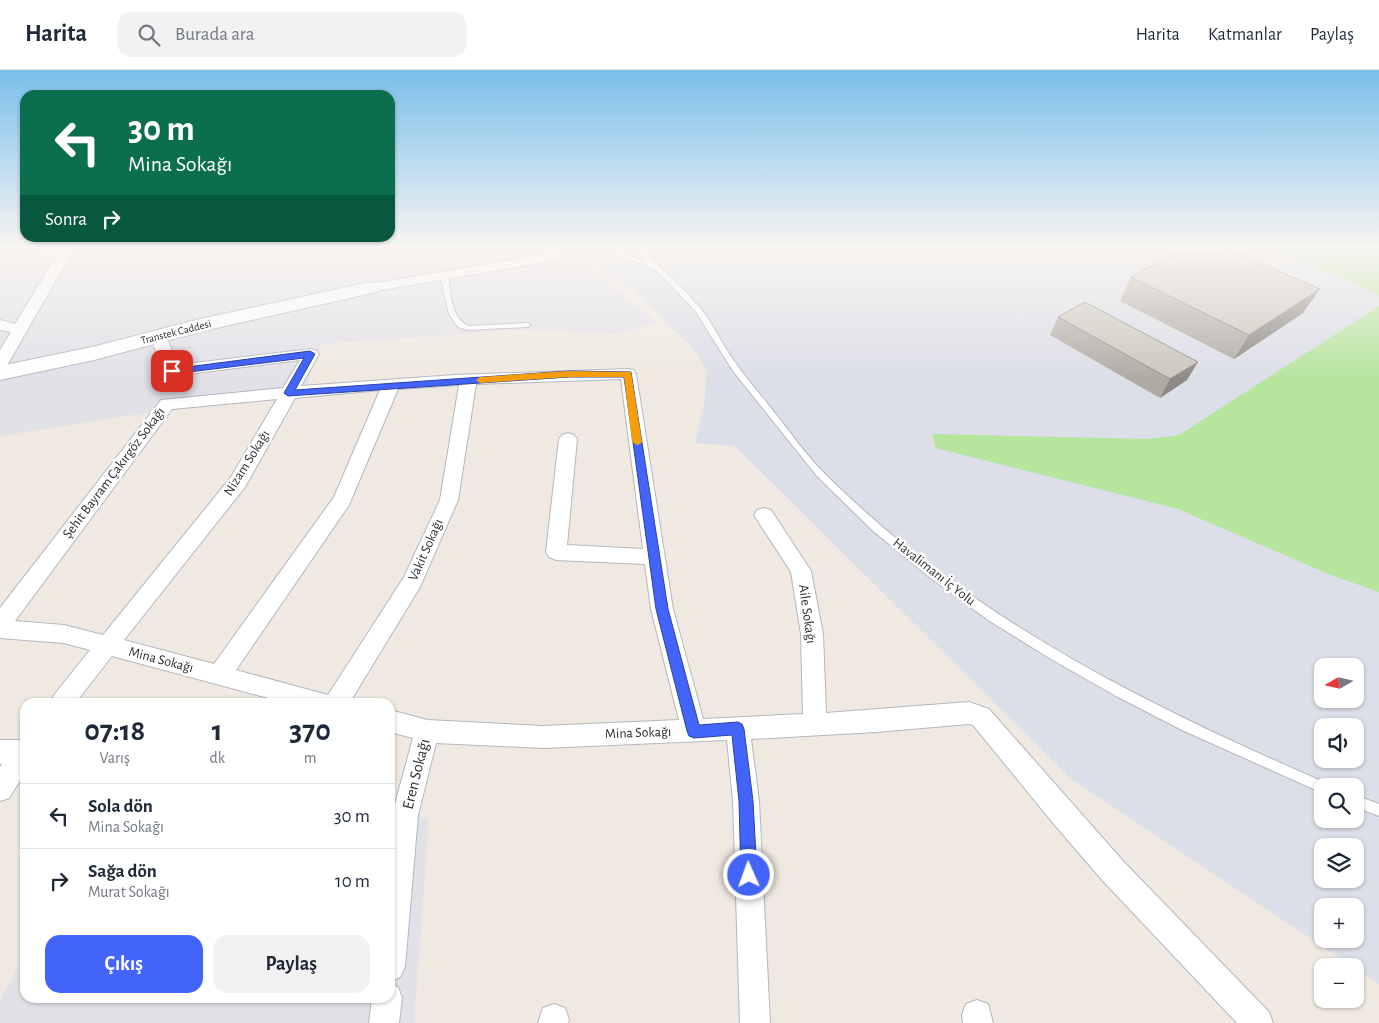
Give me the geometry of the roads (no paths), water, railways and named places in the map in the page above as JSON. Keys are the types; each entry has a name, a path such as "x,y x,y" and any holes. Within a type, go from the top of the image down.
{"street":[{"path":"0,364 43,290"},
{"name":"Transtek Caddesi","path":"0,373 94,353 158,336 359,290"},
{"path":"0,324 20,330"},
{"name":"Nizam Sokağı","path":"65,698 238,482 310,354 172,371 158,336"},
{"name":"Şehit Bayram Çakırgöz Sokağı","path":"0,624 167,404 468,380 569,374 628,374 654,557"},
{"name":"Vakit Sokağı","path":"340,698 413,581 449,500 468,380"},
{"path":"219,676 342,500 391,386"},
{"path":"568,439 556,552 654,557 662,609 694,731"},
{"name":"Aile Sokağı","path":"764,515 801,571 812,634 815,724"},
{"name":"Mina Sokağı","path":"0,629 64,634 304,698"},
{"name":"Mina Sokağı","path":"395,722 427,731 543,737 738,729 969,713 981,717 1113,871 1258,1023"},
{"path":"738,729 746,801 755,1023"},
{"name":"Eren Sokağı","path":"395,916 405,815 427,731"},
{"path":"0,752 20,751"},
{"path":"0,789 20,759"},
{"path":"384,1023 386,1003"}],"lane":[{"path":"447,290 453,318 460,325 468,328 527,325"},
{"name":"Havalimanı İç Yolu","path":"680,290 696,307 729,360 820,473 862,514 924,567 973,604 1035,645 1097,682 1187,727 1314,783"},
{"path":"1364,804 1379,810"}]}
